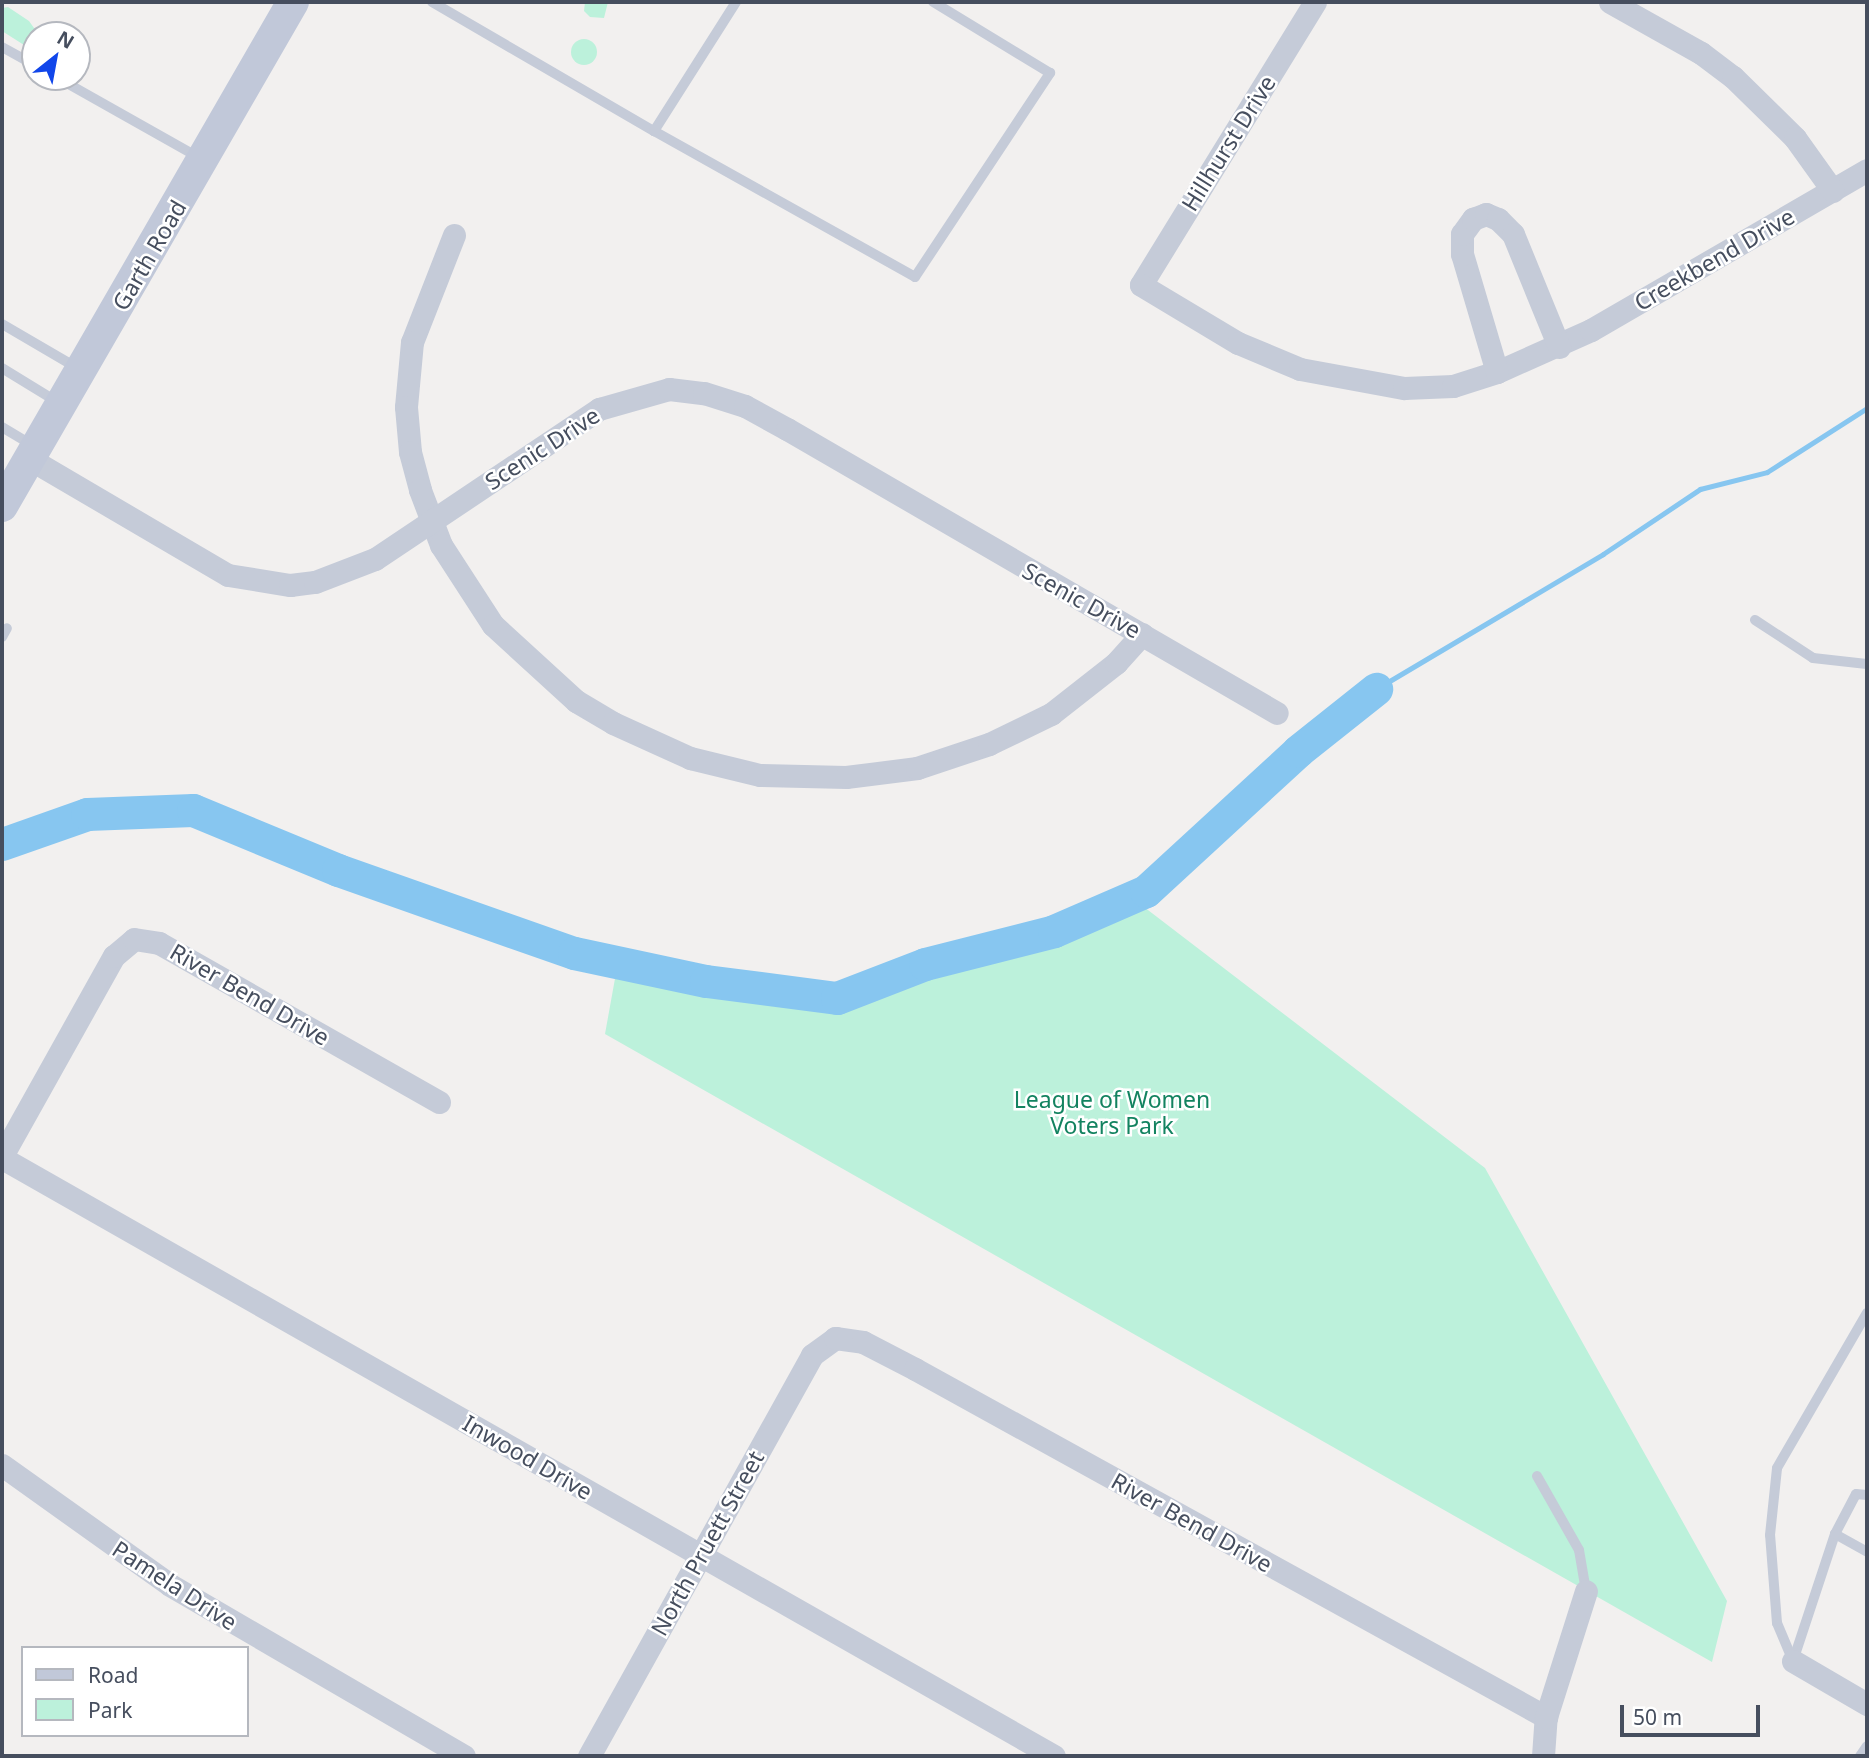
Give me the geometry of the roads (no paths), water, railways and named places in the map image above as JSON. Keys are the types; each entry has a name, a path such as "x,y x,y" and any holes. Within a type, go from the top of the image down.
{"main road":[{"name":"Garth Road","path":"2,506 293,2"}],"street":[{"name":"Hillhurst Drive","path":"1141,285 1315,2"},
{"path":"1610,2 1701,53 1733,77 1796,138 1833,191"},
{"name":"Creekbend Drive","path":"1141,285 1238,343 1300,369 1404,388 1453,386 1559,347 1867,170"},
{"path":"1497,372 1462,254 1462,234 1473,219 1486,215 1498,219 1513,234 1559,347"},
{"path":"454,235 422,308 408,382 410,452 441,545 487,618 527,661 576,701 647,741 725,769 761,775 846,777 954,758 1051,713 1116,663 1142,634"},
{"name":"Scenic Drive","path":"33,453 228,575 258,583 315,582 350,571 432,521 599,409 668,390 704,393 745,406 787,429 1277,713"},
{"name":"River Bend Drive","path":"2,1157 114,956 134,939 159,943 439,1102"},
{"name":"Inwood Drive","path":"2,1157 1054,1756"},
{"name":"River Bend Drive","path":"835,1338 863,1342 915,1369 1546,1717"},
{"name":"North Pruett Street","path":"589,1756 814,1351 835,1338"},
{"name":"Pamela Drive","path":"2,1465 181,1592 464,1756"},
{"path":"1543,1756 1546,1717 1587,1591"},
{"path":"1793,1661 1867,1704"}],"lane":[{"path":"432,2 654,131 915,277 1050,73 933,2"},
{"path":"654,131 736,2"},
{"path":"2,47 21,57"},
{"path":"81,91 203,160"},
{"path":"2,324 82,371"},
{"path":"2,368 62,405"},
{"path":"2,427 33,453"},
{"path":"1755,620 1813,658 1867,664"},
{"path":"1793,1661 1777,1623 1770,1535 1777,1468 1867,1313"},
{"path":"1537,1476 1579,1550 1587,1591"},
{"path":"1793,1661 1835,1534 1856,1494 1867,1494"},
{"path":"1835,1534 1867,1552"},
{"path":"1860,1756 1867,1746"}],"waterway":[{"path":"1376,689 1603,554 1700,489 1767,472 1867,408"},
{"path":"2,844 87,814 193,810 338,870 574,953 706,981 837,998 925,964 1054,931 1146,891 1298,751 1376,689"}],"park label":[{"name":"League of Women Voters Park","path":"1112,1112"}]}
